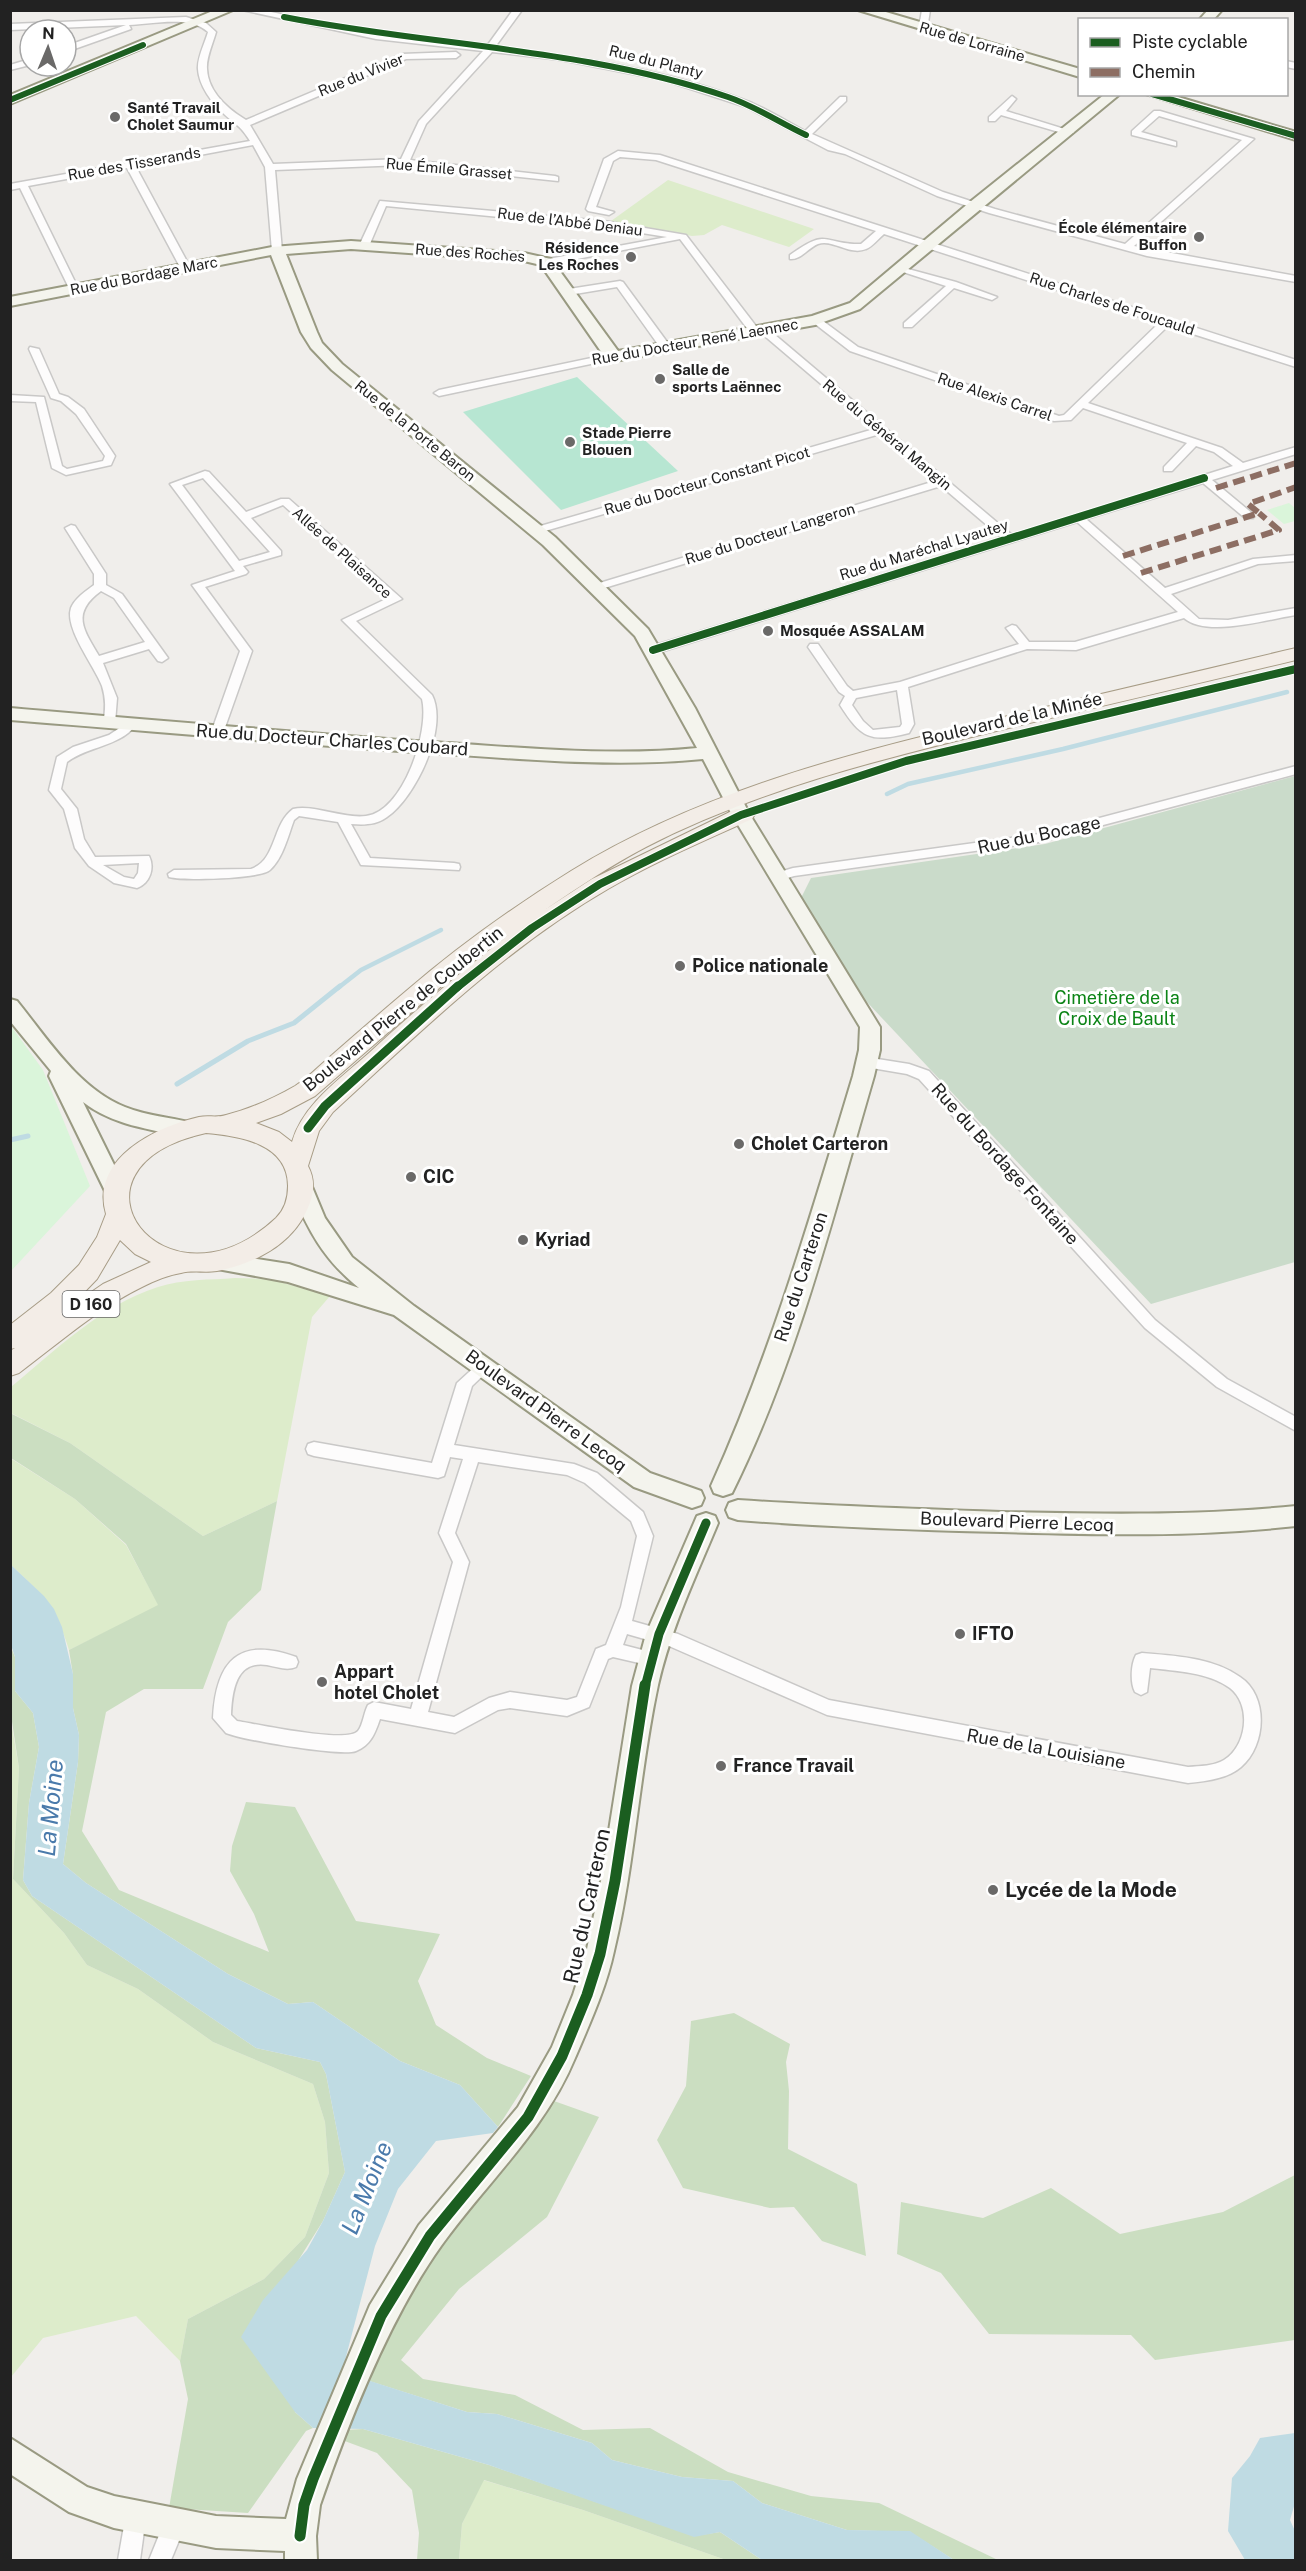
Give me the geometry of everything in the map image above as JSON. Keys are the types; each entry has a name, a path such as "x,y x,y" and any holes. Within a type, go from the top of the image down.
{"main road":[{"name":"Boulevard de la Minée","path":"737,808 825,769 911,745 1296,654"},
{"name":"Boulevard de la Minée","path":"737,808 906,761 1296,669"},
{"name":"Boulevard Pierre de Coubertin","path":"227,1124 273,1108 307,1090 437,977 513,920 579,876 638,842 737,808"},
{"name":"Boulevard Pierre de Coubertin","path":"298,1163 308,1128 325,1106 444,997 532,928 600,884 737,808"},
{"path":"227,1124 250,1128 270,1136 286,1148 298,1163 302,1188 296,1211 280,1232 256,1249 220,1262 183,1262 160,1257 141,1247 126,1233 117,1216 116,1191 124,1171 139,1153 160,1138 185,1129 227,1124"},
{"name":"D 160","path":"10,1339 61,1300 91,1271 112,1236 117,1216"},
{"name":"D 160","path":"10,1366 108,1292 156,1269 183,1262"}],"street":[{"path":"10,100 227,10"},
{"path":"246,10 376,36 486,52"},
{"path":"404,162 422,123 486,52 518,10"},
{"path":"920,26 924,23 926,10"},
{"name":"Rue de Lorraine","path":"866,11 1078,73"},
{"path":"78,45 133,26 136,22"},
{"path":"10,27 199,22"},
{"name":"Rue de la Porte Baron","path":"199,22 212,32 202,68 208,88 227,112 244,124 257,142 270,167 277,251 316,345 337,367 534,531 597,587 642,633 710,752 737,808"},
{"name":"Rue du Vivier","path":"244,124 405,56 421,53 486,52"},
{"name":"Rue du Planty","path":"486,52 602,64 664,78 749,105 808,133 831,148 848,152 940,194 1126,248 1296,279"},
{"name":"Rue du Docteur René Laennec","path":"439,393 615,356 815,321 855,306 975,205 1112,96"},
{"path":"1159,96 1296,136"},
{"path":"808,133 843,99"},
{"path":"992,119 1012,99"},
{"path":"1001,112 1069,132"},
{"path":"1173,144 1135,133 1157,113 1249,139"},
{"path":"1126,248 1263,126"},
{"name":"Rue des Tisserands","path":"10,187 257,142"},
{"path":"609,212 591,209 609,159 618,154 657,157 928,244"},
{"name":"Rue Émile Grasset","path":"270,167 404,162 555,179"},
{"path":"130,165 185,267"},
{"path":"23,185 74,290"},
{"name":"Rue de l’Abbé Deniau","path":"364,246 383,203 604,224 683,237"},
{"path":"792,257 814,242 824,240 849,247 863,247 883,230"},
{"path":"546,262 683,237 760,332"},
{"name":"Rue Charles de Foucauld","path":"928,244 1296,364"},
{"name":"Rue des Roches","path":"277,251 364,246 524,257 546,262 569,292 607,350 615,356"},
{"name":"Rue du Bordage Marc","path":"10,302 277,251"},
{"path":"900,268 992,297"},
{"path":"569,292 620,284 666,348"},
{"path":"908,325 952,284"},
{"name":"Rue Alexis Carrel","path":"815,321 854,349 1058,419 1067,418 1081,404 1218,450 1242,466"},
{"path":"1081,404 1166,322"},
{"name":"Rue du Général Mangin","path":"760,332 1010,539"},
{"path":"34,349 55,396"},
{"path":"10,398 40,399 55,396 67,398 110,456 107,463 66,472 57,468 40,399"},
{"name":"Rue du Docteur Constant Picot","path":"534,531 880,430"},
{"path":"1168,469 1193,443"},
{"name":"Rue du Maréchal Lyautey","path":"653,650 1296,450"},
{"path":"217,733 246,651 198,585 242,572 236,565 175,484 205,474 277,553 236,565"},
{"path":"1204,478 1249,516"},
{"name":"Rue du Docteur Langeron","path":"597,587 942,482"},
{"name":"Allée de Plaisance","path":"174,874 252,873 264,869 272,860 289,818 297,812 370,820 386,812 421,764 426,748 432,707 428,699 348,620 396,599 285,501 245,516"},
{"path":"1079,518 1196,622 1211,624 1296,611"},
{"path":"71,528 100,574 100,586 81,602 75,614 81,633 110,689 114,711 109,723"},
{"path":"1162,593 1257,561 1296,558"},
{"path":"100,586 118,596 162,658"},
{"path":"851,695 902,685 1026,645 1076,646 1185,614"},
{"path":"1012,628 1026,645"},
{"path":"96,661 152,644"},
{"path":"814,647 843,688 851,695"},
{"path":"851,695 846,705 863,732 878,737 905,730 908,724 902,685"},
{"path":"654,758 680,740 684,733 686,708"},
{"name":"Rue du Docteur Charles Coubard","path":"10,714 217,733 426,748 654,758 710,752"},
{"path":"92,861 86,856 78,841 72,811 54,790 59,768 64,757 119,737 130,725"},
{"name":"Rue du Bocage","path":"778,876 1039,838 1296,770"},
{"path":"737,808 832,968 867,1018 872,1037 866,1062"},
{"path":"343,818 345,827 366,862 454,867"},
{"path":"10,1006 44,1048 84,1090 109,1109 185,1129"},
{"path":"44,1048 74,1103 116,1191"},
{"name":"Rue du Bordage Fontaine","path":"866,1062 909,1069 924,1075 1150,1324 1222,1383 1296,1425"},
{"name":"Rue du Carteron","path":"723,1486 793,1310 866,1062"},
{"name":"Boulevard Pierre Lecoq","path":"302,1188 315,1221 344,1263 406,1312 486,1366 642,1480 692,1498"},
{"name":"Boulevard Pierre Lecoq","path":"220,1262 289,1273 406,1312"},
{"path":"314,1449 438,1471 465,1383 486,1366"},
{"path":"445,1450 568,1469 591,1478 638,1517 645,1536 629,1607 613,1650"},
{"path":"417,1719 458,1576 460,1562 447,1533 472,1455"},
{"path":"707,1485 723,1486 734,1493 738,1510 729,1521 722,1524 706,1523 694,1516 690,1504 695,1493 707,1485"},
{"name":"Boulevard Pierre Lecoq","path":"738,1510 830,1517 1149,1526 1230,1523 1296,1516"},
{"name":"Rue du Carteron","path":"301,2548 304,2505 381,2316 430,2236 528,2117 562,2056 579,2015 600,1954 608,1918 621,1849 633,1750 655,1647 706,1523"},
{"path":"621,1625 655,1647"},
{"path":"290,1662 254,1656 240,1662 228,1683 222,1705 222,1718 232,1728 329,1744 352,1745 365,1736 374,1710 455,1725 495,1703 510,1700 567,1708 583,1702 602,1654 613,1650 655,1647"},
{"name":"Rue de la Louisiane","path":"655,1647 850,1713 1188,1775 1216,1772 1236,1761 1248,1744 1252,1708 1249,1697 1236,1683 1196,1667 1142,1660 1141,1687"},
{"path":"10,2454 46,2481 80,2501 174,2526 301,2548"},
{"path":"129,2560 135,2517"},
{"path":"160,2560 174,2526"}],"green space":[{"path":"668,180 814,229 789,247 722,225 704,235 692,236 611,221"},
{"name":"Stade Pierre Blouen","path":"577,377 678,471 561,510 463,412"},
{"path":"1289,503 1295,508 1295,521 1284,524 1267,510"},
{"name":"Cimetière de la Croix de Bault","path":"1295,776 1295,1262 1151,1304 865,1000 801,898 811,878 1045,844"},
{"path":"11,1026 43,1070 90,1186 11,1271"},
{"path":"235,1278 269,1279 330,1296 312,1317 277,1501 203,1536 70,1443 11,1413 11,1387 80,1330 117,1305 167,1284"},
{"path":"10,1413 70,1443 203,1536 277,1501 261,1590 228,1622 203,1689 144,1689 106,1712 82,1831 119,1890 269,1952 254,1914 230,1871 232,1846 246,1802 295,1807 356,1921 440,1934 418,1981 436,2025 487,2058 531,2076 498,2127 460,2085 400,2061 313,2002 288,2004 228,1974 86,1883 63,1864 78,1762 79,1735 73,1708 73,1675 69,1650 158,1605 126,1544 75,1499 11,1458"},
{"path":"10,1458 75,1499 126,1545 159,1606 69,1650 59,1623 47,1603 11,1565"},
{"path":"10,1645 15,1657 15,1691 33,1713 39,1747 29,1803 23,1880 32,1896 256,2048 320,2062 326,2074 345,2172 323,2221 296,2264 295,2412 313,2428 306,2431 248,2513 169,2508 188,2399 180,2361 188,2319 264,2279 305,2237 329,2173 325,2122 313,2084 213,2042 138,1989 87,1965 64,1933 13,1879 19,1768 11,1715"},
{"path":"10,1715 19,1768 13,1879 64,1933 87,1965 138,1989 213,2042 313,2084 325,2122 329,2173 305,2237 264,2279 188,2319 180,2361 136,2316 43,2338 11,2377"},
{"path":"734,2013 790,2044 786,2062 789,2091 788,2149 857,2184 866,2256 822,2241 794,2207 770,2208 683,2188 657,2140 686,2086 691,2021"},
{"path":"554,2101 599,2117 547,2217 459,2289 401,2360 423,2379 515,2395 583,2430 650,2428 728,2472 811,2496 879,2503 998,2560 954,2560 910,2532 847,2530 762,2503 733,2481 682,2477 612,2460 592,2443 497,2414 467,2412 363,2379 427,2251"},
{"path":"1295,2175 1295,2340 1155,2360 1131,2335 989,2334 941,2273 897,2254 901,2202 983,2218 1051,2188 1120,2234 1223,2212"},
{"path":"363,2429 489,2465 694,2536 720,2532 762,2560 726,2560 583,2510 484,2480 462,2524 459,2560 417,2560 419,2533 412,2490 377,2453 342,2440 345,2430"},
{"path":"483,2480 583,2510 726,2560 459,2560 462,2524"}],"water":[{"name":"La Moine","path":"11,1565 44,1596 54,1609 62,1627 73,1674 73,1708 79,1735 78,1762 63,1864 86,1883 228,1974 288,2004 313,2002 400,2061 460,2085 498,2127 493,2133 436,2141 398,2189 375,2246 342,2372 467,2412 497,2414 592,2443 612,2460 682,2477 733,2481 762,2503 847,2530 910,2531 954,2560 762,2560 720,2532 694,2537 489,2465 363,2429 313,2428 295,2412 241,2337 263,2300 307,2250 345,2172 326,2074 320,2062 256,2048 32,1896 23,1880 29,1803 39,1747 33,1713 15,1691 15,1657 11,1645"},
{"path":"1295,2433 1295,2503 1290,2520 1295,2531 1295,2560 1245,2560 1228,2531 1232,2478 1250,2456 1260,2438"}],"waterway":[{"path":"887,794 908,784 1063,749 1287,692"},
{"path":"338,988 361,970 441,930"},
{"path":"177,1084 248,1041 294,1023 340,986"},
{"path":"10,1140 28,1136"}],"marked path":[{"path":"1216,488 1296,463"},
{"path":"1123,556 1259,513 1248,504 1296,487"},
{"path":"1141,573 1279,530 1259,513"}],"cycle path":[{"path":"284,17 395,37 563,58 674,80 749,105 806,135"},
{"path":"10,100 143,45"},
{"path":"1159,96 1296,136"},
{"path":"653,650 1204,478"},
{"path":"308,1128 325,1106 444,997 532,928 600,884 741,815 906,761 1296,669"},
{"path":"300,2536 304,2505 313,2479 381,2316 430,2236 528,2117 562,2056 587,1995 600,1954 615,1881 645,1686 659,1634 706,1523"}],"place":[{"name":"Santé Travail Cholet Saumur","path":"115,117"},
{"name":"École élémentaire Buffon","path":"1199,237"},
{"name":"Résidence Les Roches","path":"631,257"},
{"name":"Salle de sports Laënnec","path":"660,379"},
{"name":"Stade Pierre Blouen","path":"570,442"},
{"name":"Mosquée ASSALAM","path":"768,631"},
{"name":"Police nationale","path":"680,966"},
{"name":"Cholet Carteron","path":"739,1144"},
{"name":"CIC","path":"411,1177"},
{"name":"Kyriad","path":"523,1240"},
{"name":"IFTO","path":"960,1634"},
{"name":"Appart hotel Cholet","path":"322,1682"},
{"name":"France Travail","path":"721,1766"},
{"name":"Lycée de la Mode","path":"993,1890"}]}
